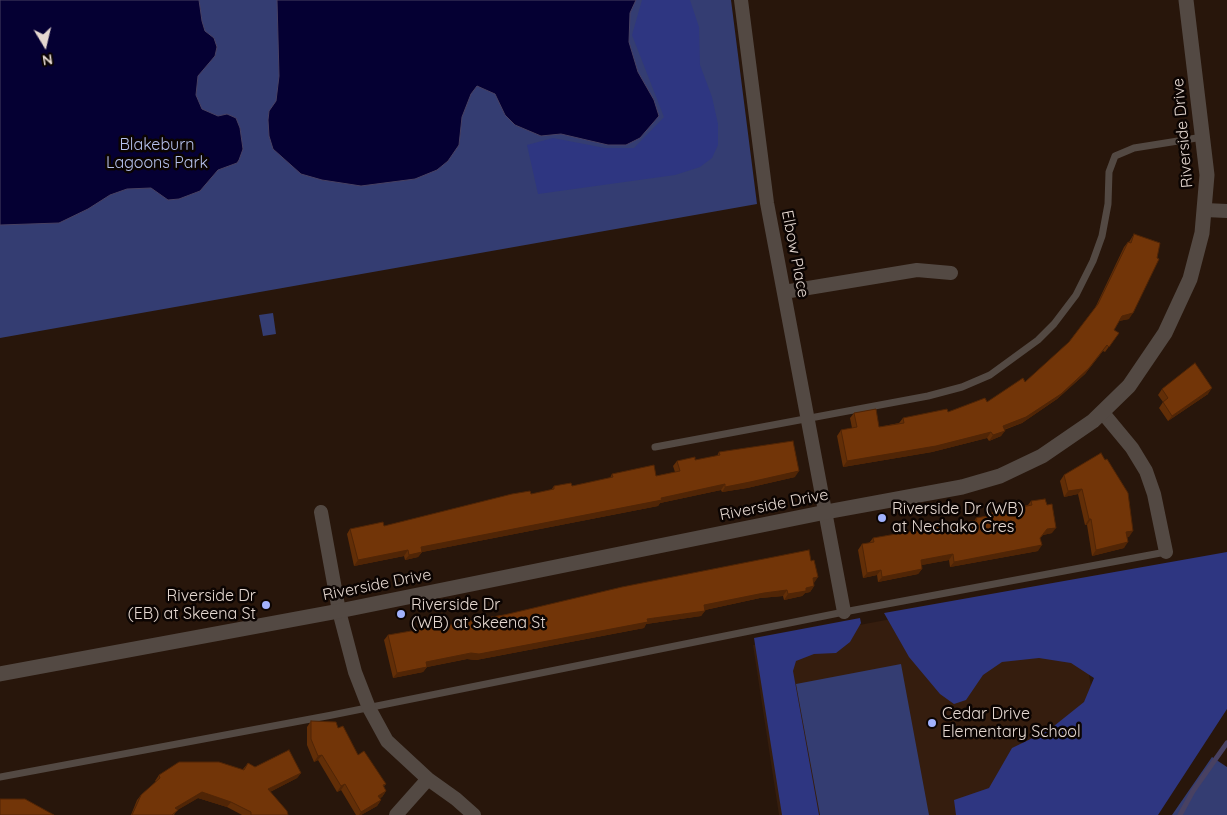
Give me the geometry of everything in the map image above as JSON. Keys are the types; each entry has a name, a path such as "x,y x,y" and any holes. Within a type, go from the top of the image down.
{"street":[{"name":"Elbow Place","path":"741,0 767,203 844,612"},
{"name":"Riverside Drive","path":"0,674 339,611 826,512 962,487 1000,476 1052,450 1103,413 1135,379 1170,325 1190,279 1200,240 1207,176 1204,137 1186,0"},
{"path":"1204,210 1227,211"},
{"path":"784,292 917,270 951,273"},
{"path":"1103,413 1135,452 1146,471 1154,494 1166,552"},
{"path":"321,512 339,611 355,672 369,708 387,741 428,779 474,815"},
{"path":"396,815 428,779"}],"lane":[{"path":"655,447 951,390 982,379 1013,360 1038,340 1058,320 1076,295 1089,271 1106,219 1109,172 1113,159 1120,153 1134,148 1204,137"},
{"path":"0,777 369,708 844,612 1166,552"}],"shaded area":[{"path":"0,0 199,0 205,31 214,38 217,47 215,56 198,76 196,95 202,109 218,116 227,114 236,118 240,128 243,149 237,163 218,170 200,191 179,199 168,200 151,188 127,189 110,195 88,209 59,223 0,225"},
{"path":"277,0 636,0 630,13 629,42 638,72 654,100 659,116 640,138 626,145 608,145 561,134 541,136 515,125 505,115 495,94 477,86 471,94 462,117 459,145 448,161 437,170 415,179 361,186 322,180 301,174 273,149 269,136 269,111 276,101 279,76"},
{"path":"642,0 690,0 699,27 700,65 712,97 718,124 718,145 712,158 700,167 675,175 538,194 527,145 553,138 605,148 634,148 664,117 632,35"},
{"path":"1227,552 1227,709 1158,815 956,815 954,800 989,788 1012,748 1049,730 1084,702 1094,678 1071,663 1039,658 1002,662 983,675 966,700 954,704 940,694 909,657 884,613"},
{"name":"Cedar Drive Elementary School","path":"1072,585 1113,802 1111,815 779,815 753,645"},
{"path":"860,618 861,623 850,642 836,653 814,654 796,661 793,671 819,815 782,815 754,638"}],"green space":[{"name":"Blakeburn Lagoons Park","path":"0,0 731,0 757,204 0,338"},
{"path":"273,313 276,334 263,336 259,315"},
{"path":"901,664 929,815 820,815 796,684"},
{"path":"1212,757 1227,767 1227,815 1172,815"}],"building":[{"path":"1134,234 1160,243 1157,258 1159,259 1133,313 1122,316 1114,330 1119,333 1109,347 1107,345 1089,368 1061,394 1026,417 1003,426 1005,431 993,435 991,432 936,446 847,461 841,430 857,427 854,413 876,409 879,427 904,423 903,418 947,409 948,412 985,398 987,402 1023,378 1025,382 1069,342 1098,304 1128,242 1131,243"},
{"path":"1195,363 1212,388 1172,416 1163,402 1168,398 1162,389"},
{"path":"793,441 799,471 725,487 725,484 661,498 662,500 421,547 422,552 409,555 408,550 358,560 350,529 383,522 384,526 512,494 530,491 531,494 554,489 554,486 571,483 572,486 613,477 612,474 654,465 656,476 680,471 677,461 695,457 695,460 720,455 719,452"},
{"path":"1101,453 1105,460 1107,459 1128,493 1133,531 1126,532 1128,542 1096,550 1091,519 1089,519 1082,489 1068,491 1064,475"},
{"path":"1045,499 1047,505 1052,504 1056,528 1047,529 1040,538 1042,545 954,562 953,554 921,560 922,569 882,577 881,570 867,573 862,544 874,542 873,538 977,520 976,518 988,516 987,514 1032,505 1031,501"},
{"path":"809,550 811,561 814,560 818,577 813,578 814,586 806,588 806,591 788,594 787,590 764,593 704,605 705,611 647,619 648,622 479,654 471,653 426,662 427,667 397,673 388,635 504,615 622,587"},
{"path":"311,721 336,722 338,728 343,726 358,755 364,751 386,784 383,785 386,791 378,796 381,800 361,812 345,784 341,786 322,755 318,756 311,739"},
{"path":"289,750 301,773 268,789 287,811 288,815 251,815 251,812 231,802 202,792 175,808 178,810 172,815 132,815 141,795 160,778 159,775 179,762 219,762 244,770 248,763 255,767"},
{"path":"0,799 25,799 54,815 0,815"}],"waterway":[{"path":"1180,815 1193,791 1227,743"}],"place":[{"name":"Riverside Dr (WB) at Nechako Cres","path":"882,518"},
{"name":"Riverside Dr (EB) at Skeena St","path":"266,605"},
{"name":"Riverside Dr (WB) at Skeena St","path":"401,614"},
{"name":"Cedar Drive Elementary School","path":"932,723"}]}
